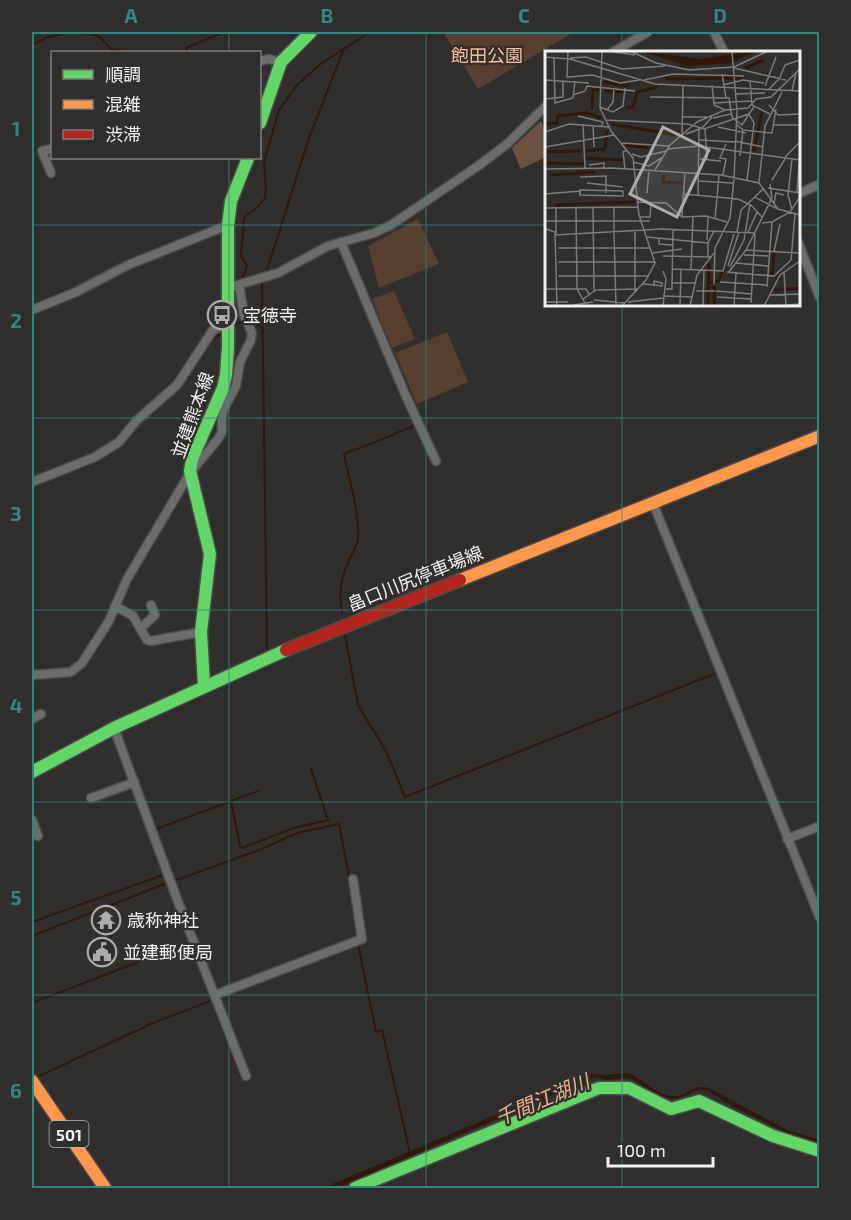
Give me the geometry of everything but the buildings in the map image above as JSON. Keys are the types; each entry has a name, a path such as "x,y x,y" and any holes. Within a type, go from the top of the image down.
{"main road":[{"path":"262,106 281,62 311,32"},
{"name":"並建熊本線","path":"204,685 201,632 210,554 190,473 192,459 223,388 227,369 228,323 238,285 228,225 231,201 248,159"},
{"name":"畠口川尻停車場線","path":"32,772 114,728 302,642 819,436"},
{"name":"501","path":"32,1081 105,1188"},
{"path":"363,1187 599,1088 629,1088 671,1109 699,1101 743,1124 797,1146 819,1151"}],"street":[{"path":"615,51 648,32"},
{"path":"714,32 724,51"},
{"path":"261,61 269,59 281,62"},
{"path":"32,675 70,672 82,663 109,621 127,579 190,473 222,432 224,408 236,386 240,362 252,333 244,315 238,285 278,273 328,246 374,233 391,225 493,155 545,107"},
{"path":"51,149 42,151 51,173"},
{"path":"800,193 819,184"},
{"path":"32,310 76,292 128,265 228,225"},
{"path":"341,242 436,461"},
{"path":"800,247 819,298"},
{"path":"32,482 95,457 119,442 137,420 177,384 213,330 228,323"},
{"path":"653,503 819,918"},
{"path":"141,628 155,615 151,605"},
{"path":"115,606 133,616 147,640 201,632"},
{"path":"32,718 41,714"},
{"path":"114,728 246,1077"},
{"path":"91,798 135,782"},
{"path":"32,820 38,836"},
{"path":"787,839 819,826"},
{"path":"215,995 362,939 353,879"}],"green space":[{"name":"飽田公園","path":"443,32 574,32 478,89"},
{"path":"418,219 439,264 379,288 368,246"},
{"path":"394,291 415,339 392,348 372,299"},
{"path":"447,332 468,382 417,404 395,353"}],"shaded area":[{"path":"541,121 545,131 545,157 521,169 512,148"}],"water":[{"name":"千間江湖川","path":"630,1074 656,1090 673,1096 698,1087 709,1088 789,1131 819,1139 819,1143 793,1136 707,1091 700,1089 677,1099 671,1099 658,1095 632,1079 606,1080 594,1077 337,1188 323,1188 590,1075"}],"waterway":[{"path":"32,45 46,38 70,32"},
{"path":"79,32 99,36 111,49 126,51"},
{"path":"188,51 186,48 223,32"},
{"path":"241,282 247,266 241,256 244,219 265,198 264,162 279,110 297,85 322,63 370,32"},
{"path":"624,51 658,32"},
{"path":"267,270 309,138 343,51"},
{"path":"480,169 510,147 545,113"},
{"path":"406,220 461,183"},
{"path":"349,244 374,238 388,231"},
{"path":"262,280 267,649"},
{"path":"233,327 244,320"},
{"path":"210,340 223,333"},
{"path":"152,412 173,394"},
{"path":"104,456 120,447 143,419"},
{"path":"342,613 340,594 342,581 358,537 355,505 344,454 417,424"},
{"path":"85,665 111,625"},
{"path":"344,630 358,705 387,753 405,797 714,674"},
{"path":"154,830 231,801 242,848 294,828 328,820 311,769"},
{"path":"231,801 258,791"},
{"path":"171,880 262,849 297,833 339,824 349,876"},
{"path":"32,922 163,875 164,877"},
{"path":"32,936 167,883 166,881"},
{"path":"32,1003 190,942"},
{"path":"358,944 376,1032 382,1030 410,1153"},
{"path":"332,955 357,946"},
{"path":"191,947 241,1077"},
{"path":"220,998 259,983"},
{"path":"37,1077 153,1023 213,1000"}],"traffic: fast":[{"path":"261,120 281,62 311,32"},
{"path":"204,685 201,632 210,554 190,471 192,459 223,388 226,375 228,225 231,201 248,159"},
{"path":"32,772 114,728 286,650"},
{"path":"355,1188 599,1088 629,1088 671,1109 699,1101 773,1136 820,1151"}],"traffic: slow":[{"path":"460,580 820,436"},
{"path":"32,1081 105,1188"}],"traffic: jam":[{"path":"286,650 460,580"}],"place":[{"name":"宝徳寺","path":"222,315"},
{"name":"歳称神社","path":"106,920"},
{"name":"並建郵便局","path":"102,952"}]}
